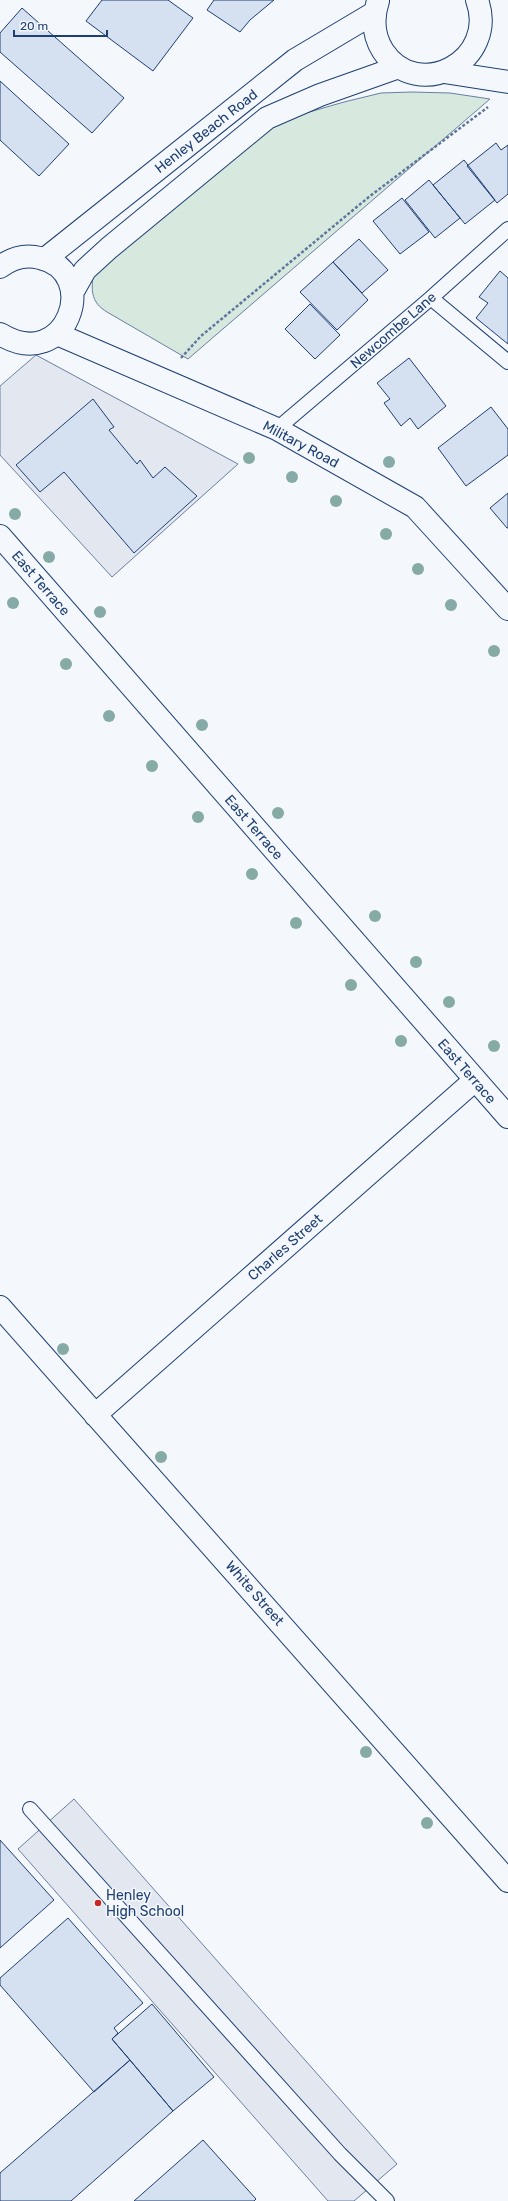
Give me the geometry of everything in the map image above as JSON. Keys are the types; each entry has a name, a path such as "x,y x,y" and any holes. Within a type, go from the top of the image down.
{"street":[{"path":"376,7 374,29 379,44 387,57 399,67 413,73 429,75 444,72 459,65 470,54 478,40 482,25 477,0"},
{"name":"Henley Beach Road","path":"45,259 295,60 376,7"},
{"name":"Henley Beach Road","path":"72,292 85,270 109,248 267,118 320,95 399,67"},
{"path":"444,72 508,82"},
{"path":"0,267 8,261 19,257 32,256 45,259 60,269 70,284 73,304 70,315 57,334 43,342 26,344 3,341"},
{"name":"Military Road","path":"57,334 277,429 415,507 508,609"},
{"name":"East Terrace","path":"0,536 508,1117"},
{"name":"Charles Street","path":"95,1415 475,1080"},
{"name":"White Street","path":"0,1307 95,1415 184,1512 508,1881"}],"lane":[{"name":"Newcombe Lane","path":"277,429 431,298 508,229"},
{"path":"431,298 508,362"},
{"path":"30,1809 340,2154 387,2201"}],"path":[{"path":"162,379 201,336 370,196 492,104"}],"shaded area":[{"path":"381,93 450,93 490,99 188,359 102,309 95,301 92,287 93,276 267,129 306,113 344,102"},
{"path":"36,355 238,464 112,577 0,455 0,386"},
{"path":"74,1799 397,2164 354,2201 328,2201 18,1849"}],"building":[{"path":"102,0 168,0 193,18 153,71 86,21"},
{"path":"214,0 274,0 250,20 240,32 207,10"},
{"path":"22,8 124,98 92,133 0,52 0,33"},
{"path":"0,81 69,144 39,176 0,140"},
{"path":"496,143 501,150 508,145 508,194 497,203 467,166"},
{"path":"464,160 495,200 465,224 433,185"},
{"path":"429,180 460,218 435,238 405,200"},
{"path":"402,198 429,232 400,254 373,221"},
{"path":"359,239 388,270 362,293 333,262"},
{"path":"333,262 368,300 337,330 300,292"},
{"path":"500,271 508,278 508,344 476,318 488,303 479,297"},
{"path":"310,304 340,335 315,359 285,329"},
{"path":"409,358 446,406 418,429 410,418 401,426 384,403 390,399 377,383"},
{"path":"93,399 114,427 109,430 137,464 140,460 153,478 165,467 197,496 134,553 64,472 40,492 16,465"},
{"path":"491,407 508,429 508,455 466,486 438,448"},
{"path":"508,493 508,528 507,528 490,508"},
{"path":"0,1840 54,1900 0,1948"},
{"path":"68,1918 143,2003 114,2028 118,2033 112,2039 130,2060 94,2092 0,1985 0,1978"},
{"path":"152,2004 214,2077 173,2111 112,2039"},
{"path":"130,2060 173,2111 71,2201 0,2201 0,2173"},
{"path":"203,2140 256,2199 254,2201 134,2201"}],"place":[{"name":"Henley High School","path":"98,1903"}]}
